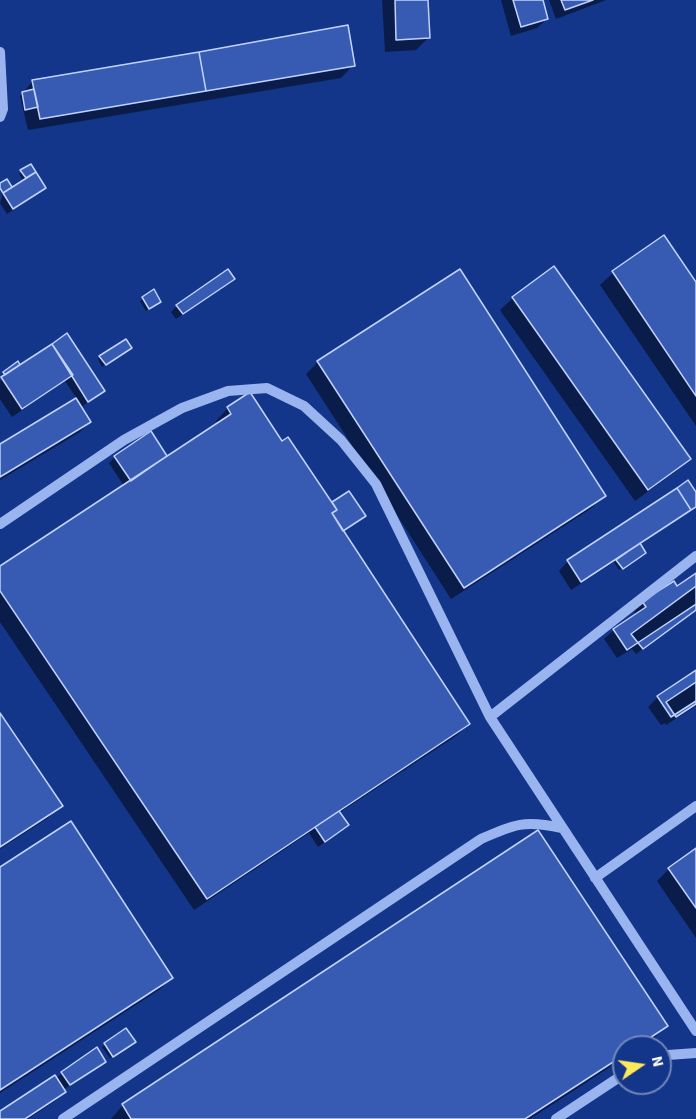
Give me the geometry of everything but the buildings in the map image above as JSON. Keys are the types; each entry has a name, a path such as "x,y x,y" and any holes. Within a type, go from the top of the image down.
{"lane":[{"path":"0,52 3,109 0,117"},
{"path":"0,524 124,440 182,408 228,391 267,388 304,406 341,440 376,484 490,717 696,1031"},
{"path":"490,717 696,556"},
{"path":"595,878 696,806"},
{"path":"63,1119 481,839 509,827 535,822 562,828"},
{"path":"672,1055 696,1053"},
{"path":"556,1119 612,1082"}]}
